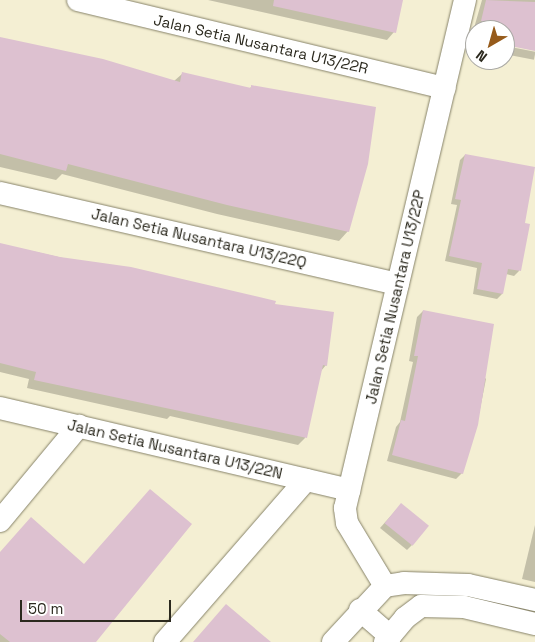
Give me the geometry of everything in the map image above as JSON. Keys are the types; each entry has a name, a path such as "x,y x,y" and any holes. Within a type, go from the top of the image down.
{"street":[{"name":"Jalan Setia Nusantara U13/22R","path":"78,0 444,88"},
{"name":"Jalan Setia Nusantara U13/22P","path":"421,606 395,584 347,523 345,508 465,0"},
{"name":"Jalan Setia Nusantara U13/22Q","path":"0,193 398,284"},
{"name":"Jalan Setia Nusantara U13/22N","path":"0,408 350,490"},
{"path":"0,521 79,426"},
{"path":"165,642 306,480"},
{"path":"334,642 360,610 395,584 468,586 535,600"},
{"path":"360,610 388,639 421,606 464,607 535,624"}],"building":[{"path":"274,0 403,0 396,33 273,6"},
{"path":"486,0 535,2 535,51 515,47 515,20 481,20"},
{"path":"0,37 103,59 180,82 182,72 251,88 251,85 376,107 368,164 349,232 227,205 68,164 66,171 0,154"},
{"path":"465,154 535,167 525,223 530,224 521,271 508,269 503,294 477,289 482,263 449,256 461,200 455,199"},
{"path":"0,243 60,257 131,267 276,301 275,304 334,312 327,366 323,365 307,438 34,380 36,372 0,363"},
{"path":"423,310 494,324 478,425 463,474 392,455 401,420 405,421 418,356 414,356"},
{"path":"150,489 192,524 96,642 10,642 0,634 0,552 31,517 84,564"},
{"path":"401,503 429,526 413,546 385,523"},
{"path":"226,604 271,642 193,642"}]}
